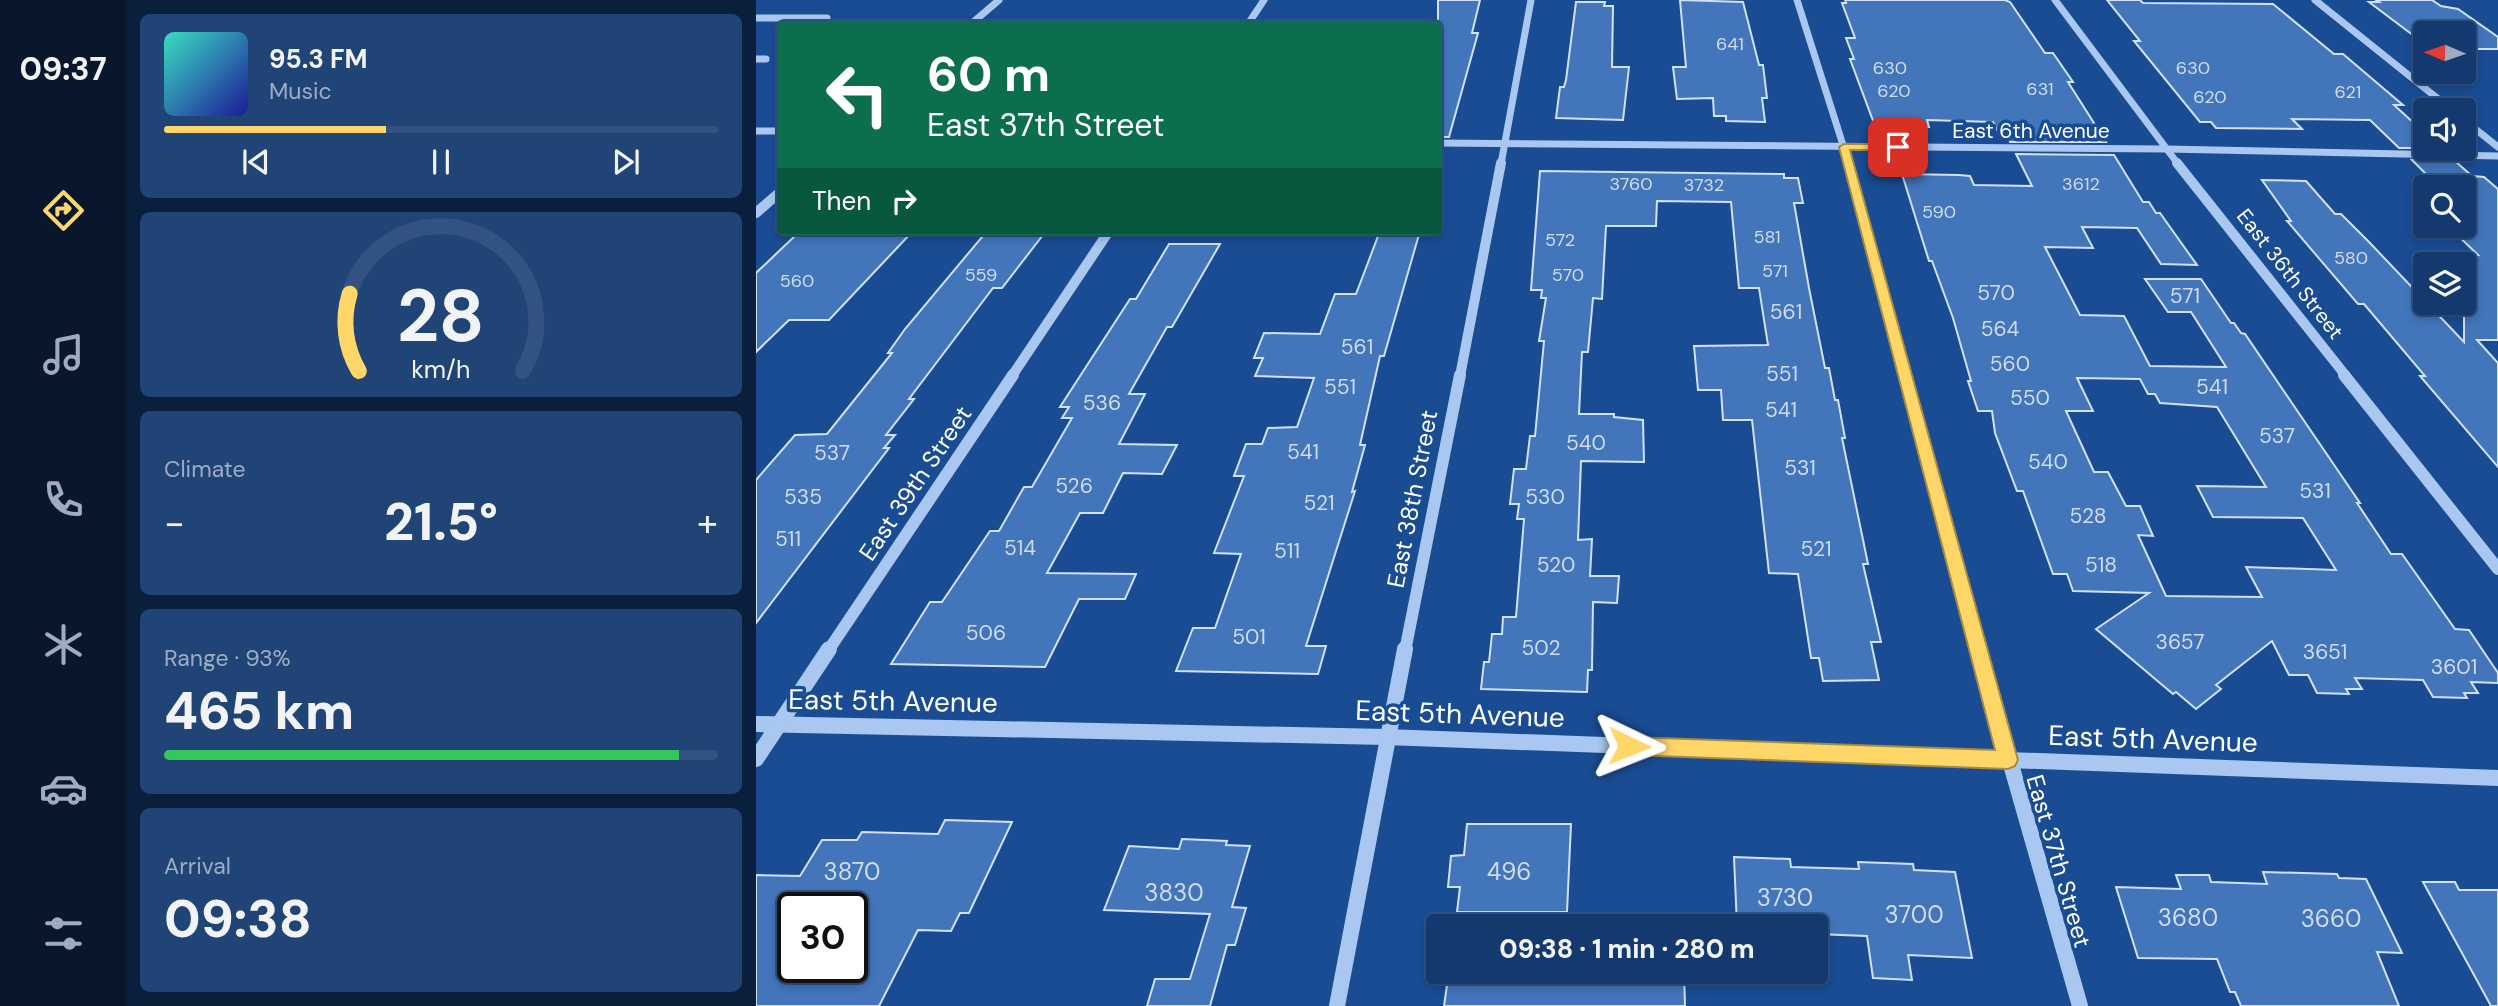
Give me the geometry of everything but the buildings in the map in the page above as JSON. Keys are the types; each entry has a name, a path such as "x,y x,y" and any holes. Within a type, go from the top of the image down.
{"street":[{"path":"974,21 999,0"},
{"path":"1250,21 1264,0"},
{"name":"East 38th Street","path":"1337,1006 1386,737 1505,144 1531,0"},
{"name":"East 37th Street","path":"1797,0 1844,147 2008,760 2080,1006"},
{"name":"East 36th Street","path":"2055,0 2166,149 2498,569"},
{"path":"2315,0 2437,98"},
{"path":"756,18 827,18"},
{"path":"756,59 766,59"},
{"path":"2476,130 2498,147"},
{"path":"756,131 777,131"},
{"name":"East 6th Avenue","path":"1442,143 2166,149 2498,156"},
{"path":"756,213 777,195"},
{"name":"East 39th Street","path":"756,759 1107,235"},
{"name":"East 5th Avenue","path":"756,724 1386,737 2498,778"}],"route":[{"path":"1629,746 2008,760 1844,147 1898,147"}]}
